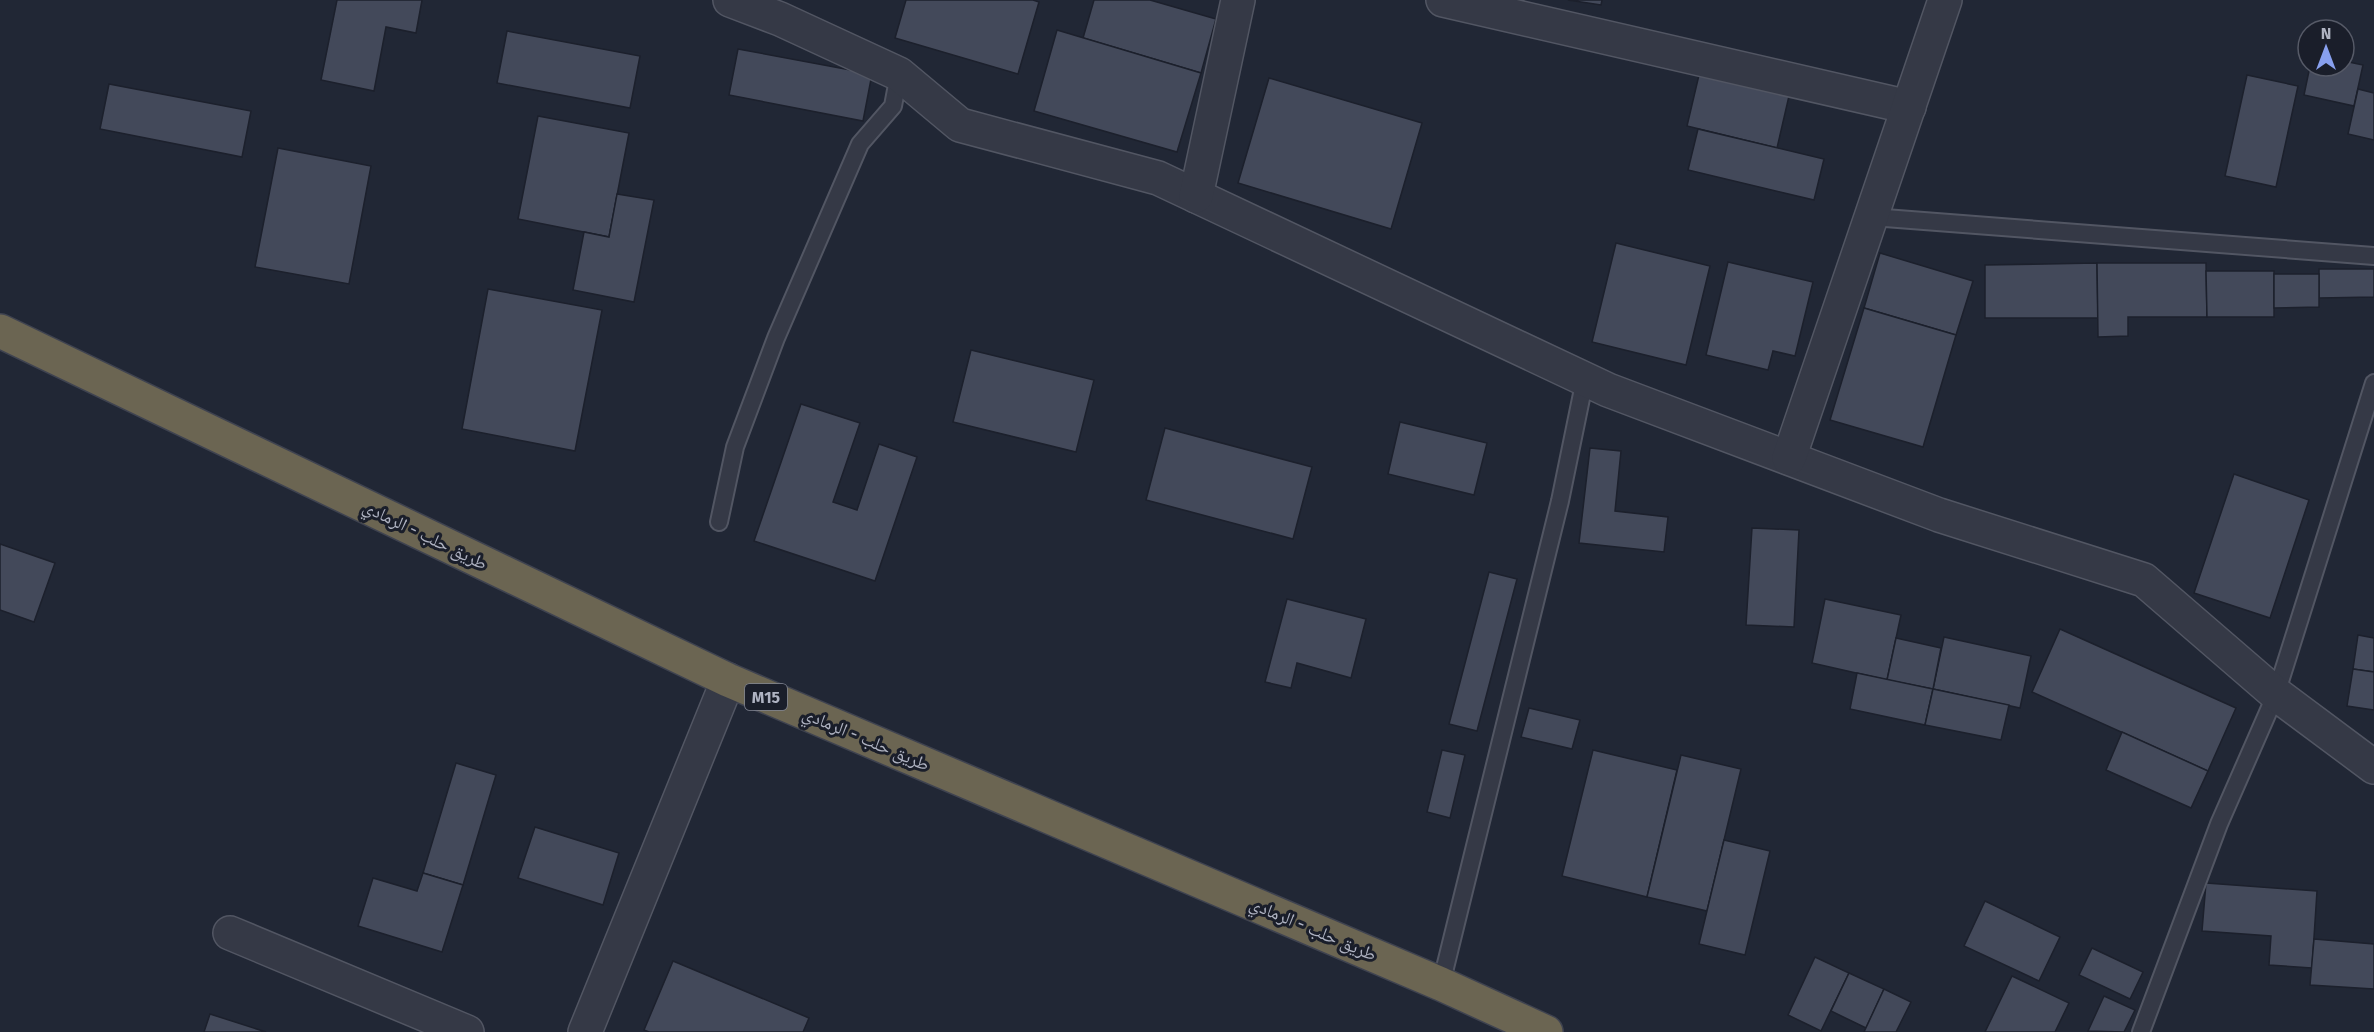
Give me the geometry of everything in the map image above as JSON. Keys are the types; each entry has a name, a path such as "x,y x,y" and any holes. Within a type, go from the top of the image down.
{"highway":[{"name":"طريق حلب - الرمادي","path":"0,331 728,680 1441,984 1546,1032"}],"street":[{"path":"730,0 780,19 899,74 960,125 1158,178 1608,390 1939,515 2144,580 2276,694 2374,767"},
{"path":"1196,196 1238,0"},
{"path":"1443,0 1909,107"},
{"path":"1790,458 1945,0"},
{"path":"585,1032 728,680"},
{"path":"230,933 467,1032"}],"lane":[{"path":"719,522 735,447 776,338 860,144 893,106 899,74"},
{"path":"1872,217 2374,256"},
{"path":"1441,984 1560,501 1585,379"},
{"path":"2141,1032 2219,824 2276,694 2374,383"}],"building":[{"path":"337,0 422,0 416,33 386,27 374,91 321,80"},
{"path":"906,0 1033,0 1039,2 1018,74 895,38"},
{"path":"1094,0 1150,0 1216,19 1201,73 1083,38"},
{"path":"1568,0 1602,0 1601,5"},
{"path":"1057,30 1201,73 1177,152 1034,111"},
{"path":"507,31 640,56 630,108 497,83"},
{"path":"738,49 872,74 863,121 729,95"},
{"path":"2356,64 2363,65 2354,106 2304,95 2308,78 2356,78"},
{"path":"1699,75 1789,96 1777,148 1687,126"},
{"path":"2247,75 2298,86 2276,187 2225,176"},
{"path":"1269,78 1422,123 1391,229 1238,183"},
{"path":"109,84 251,111 242,157 100,129"},
{"path":"2358,89 2374,93 2374,140 2348,134"},
{"path":"538,116 629,133 609,237 518,219"},
{"path":"1698,129 1824,159 1814,200 1688,170"},
{"path":"278,148 371,166 349,284 255,267"},
{"path":"617,194 654,200 634,302 573,290 584,232 609,237"},
{"path":"1616,243 1710,266 1686,365 1592,342"},
{"path":"1880,253 1973,281 1956,335 1864,308"},
{"path":"1728,262 1813,282 1795,356 1773,351 1768,370 1706,355"},
{"path":"2097,263 2098,318 1985,318 1985,265"},
{"path":"2097,263 2206,263 2207,317 2128,317 2128,336 2098,337"},
{"path":"2319,269 2374,269 2374,297 2319,298"},
{"path":"2206,271 2274,271 2274,317 2207,317"},
{"path":"2274,274 2319,274 2319,307 2274,308"},
{"path":"488,289 602,310 575,451 462,429"},
{"path":"1864,308 1956,335 1923,447 1830,420"},
{"path":"971,350 1094,380 1076,452 953,422"},
{"path":"801,404 860,423 833,502 857,510 879,444 917,457 875,581 754,541"},
{"path":"1400,422 1487,443 1474,495 1388,474"},
{"path":"1165,428 1312,467 1293,539 1146,500"},
{"path":"1590,448 1621,451 1615,511 1668,517 1664,552 1579,543"},
{"path":"2234,474 2309,500 2270,618 2194,593"},
{"path":"1752,528 1799,530 1794,627 1746,625"},
{"path":"0,544 55,563 34,622 0,610"},
{"path":"1489,572 1517,579 1477,731 1449,724"},
{"path":"1287,599 1366,619 1351,678 1297,663 1291,688 1265,682"},
{"path":"1825,599 1901,615 1887,680 1812,663"},
{"path":"2060,629 2236,708 2208,771 2032,692"},
{"path":"2358,635 2374,638 2374,672 2353,669"},
{"path":"1944,637 2031,656 2020,708 1933,689"},
{"path":"1896,638 1941,648 1933,689 1887,680"},
{"path":"2353,669 2374,672 2374,710 2347,706"},
{"path":"1857,673 1933,689 1925,725 1850,709"},
{"path":"1933,689 2009,705 2001,740 1925,725"},
{"path":"1529,708 1580,720 1572,749 1521,737"},
{"path":"2122,732 2208,771 2191,808 2106,770"},
{"path":"1442,750 1465,755 1450,818 1427,812"},
{"path":"1593,750 1677,770 1647,897 1562,876"},
{"path":"1681,755 1741,769 1707,911 1647,897"},
{"path":"456,763 496,775 463,885 423,873"},
{"path":"535,827 619,853 603,905 518,878"},
{"path":"1724,840 1770,851 1745,955 1699,944"},
{"path":"423,873 463,885 442,952 358,926 373,878 417,891"},
{"path":"2206,883 2317,891 2312,968 2269,965 2271,936 2202,931"},
{"path":"1985,901 2060,937 2039,981 1964,946"},
{"path":"2314,939 2374,944 2374,989 2310,985"},
{"path":"2092,948 2143,972 2130,999 2079,975"},
{"path":"1815,957 1849,973 1821,1031 1788,1015"},
{"path":"673,961 809,1018 803,1032 649,1032 644,1030"},
{"path":"1849,973 1884,989 1866,1028 1831,1011"},
{"path":"2012,976 2069,1003 2055,1032 1985,1032"},
{"path":"1884,989 1911,1002 1896,1032 1864,1032"},
{"path":"2104,996 2135,1010 2124,1032 2088,1031"},
{"path":"210,1014 266,1032 204,1032"}]}
